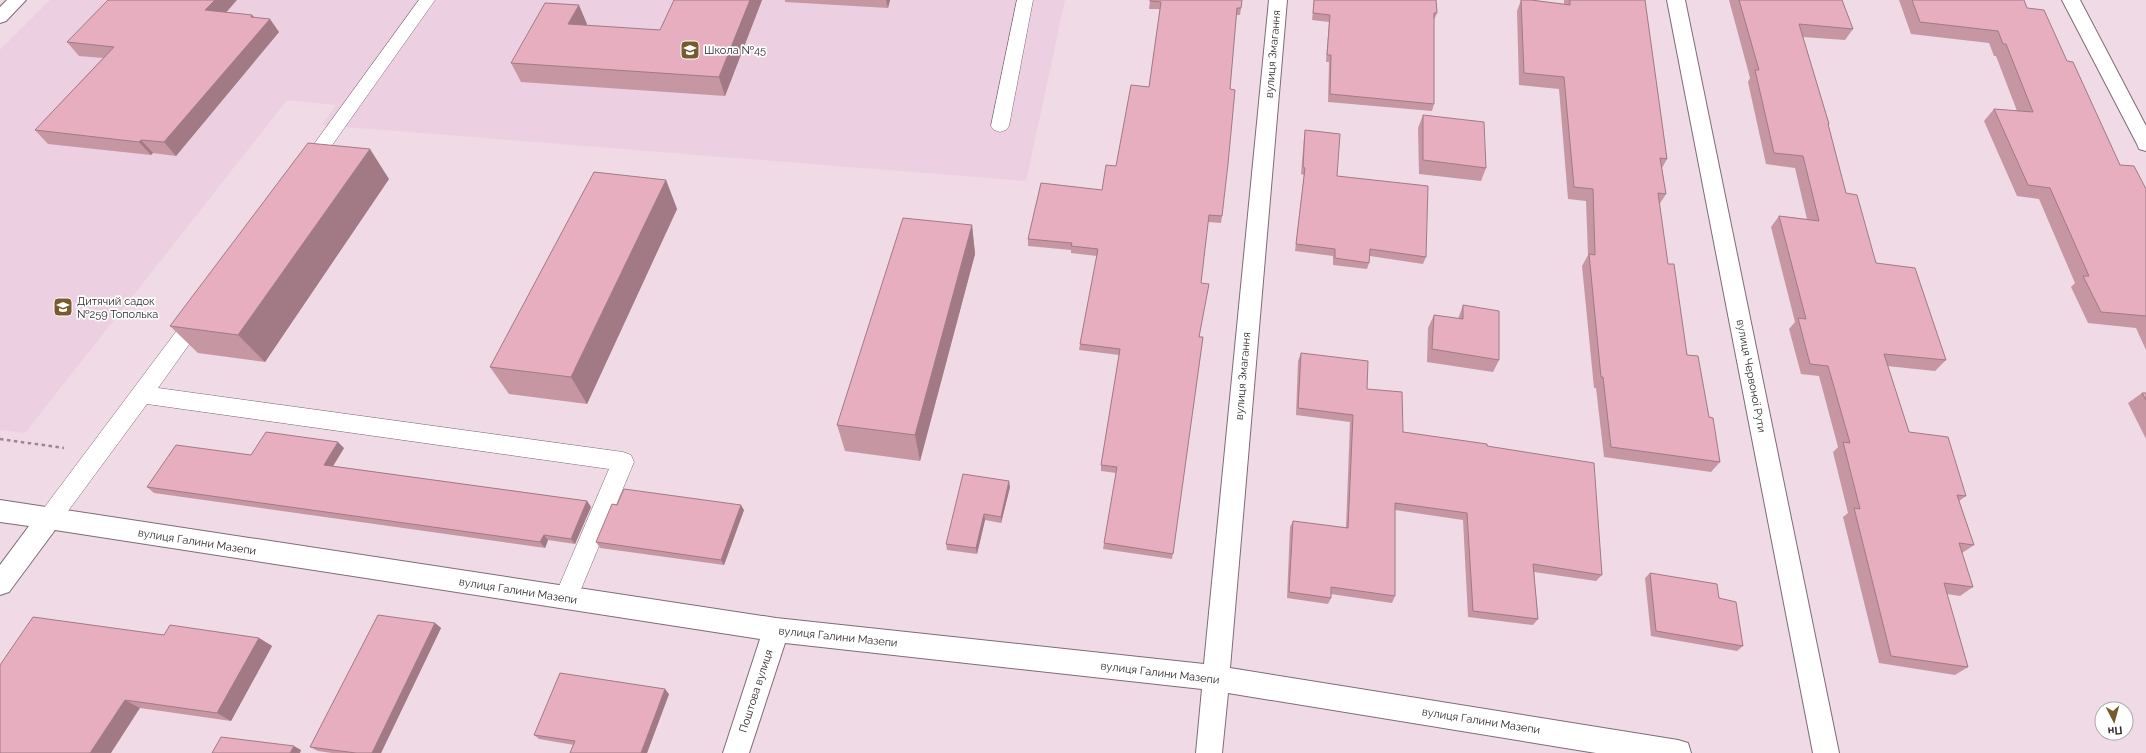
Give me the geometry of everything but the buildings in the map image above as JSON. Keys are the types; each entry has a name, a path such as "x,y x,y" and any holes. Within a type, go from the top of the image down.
{"street":[{"path":"0,17 17,0"},
{"name":"вулиця Змагання","path":"1209,753 1278,0"},
{"name":"вулиця Червоної Рути","path":"1676,0 1826,753"},
{"path":"2071,0 2146,144"},
{"name":"вулиця Галини Мазепи","path":"0,511 776,630 1215,678 1678,753"},
{"path":"0,584 49,519"},
{"name":"Поштова вулиця","path":"736,753 776,630"}],"lane":[{"path":"299,179 427,0"},
{"path":"1000,126 1025,0"},
{"path":"49,519 211,300"},
{"path":"141,394 623,462 566,598"}],"path":[{"path":"0,439 98,453"}],"shaded area":[{"path":"50,0 1065,0 1026,181 322,125 336,105 287,100 25,433 0,430 0,50"}],"place":[{"name":"Школа №45","path":"690,50"},
{"name":"Дитячий садок №259 Тополька","path":"63,307"}]}
